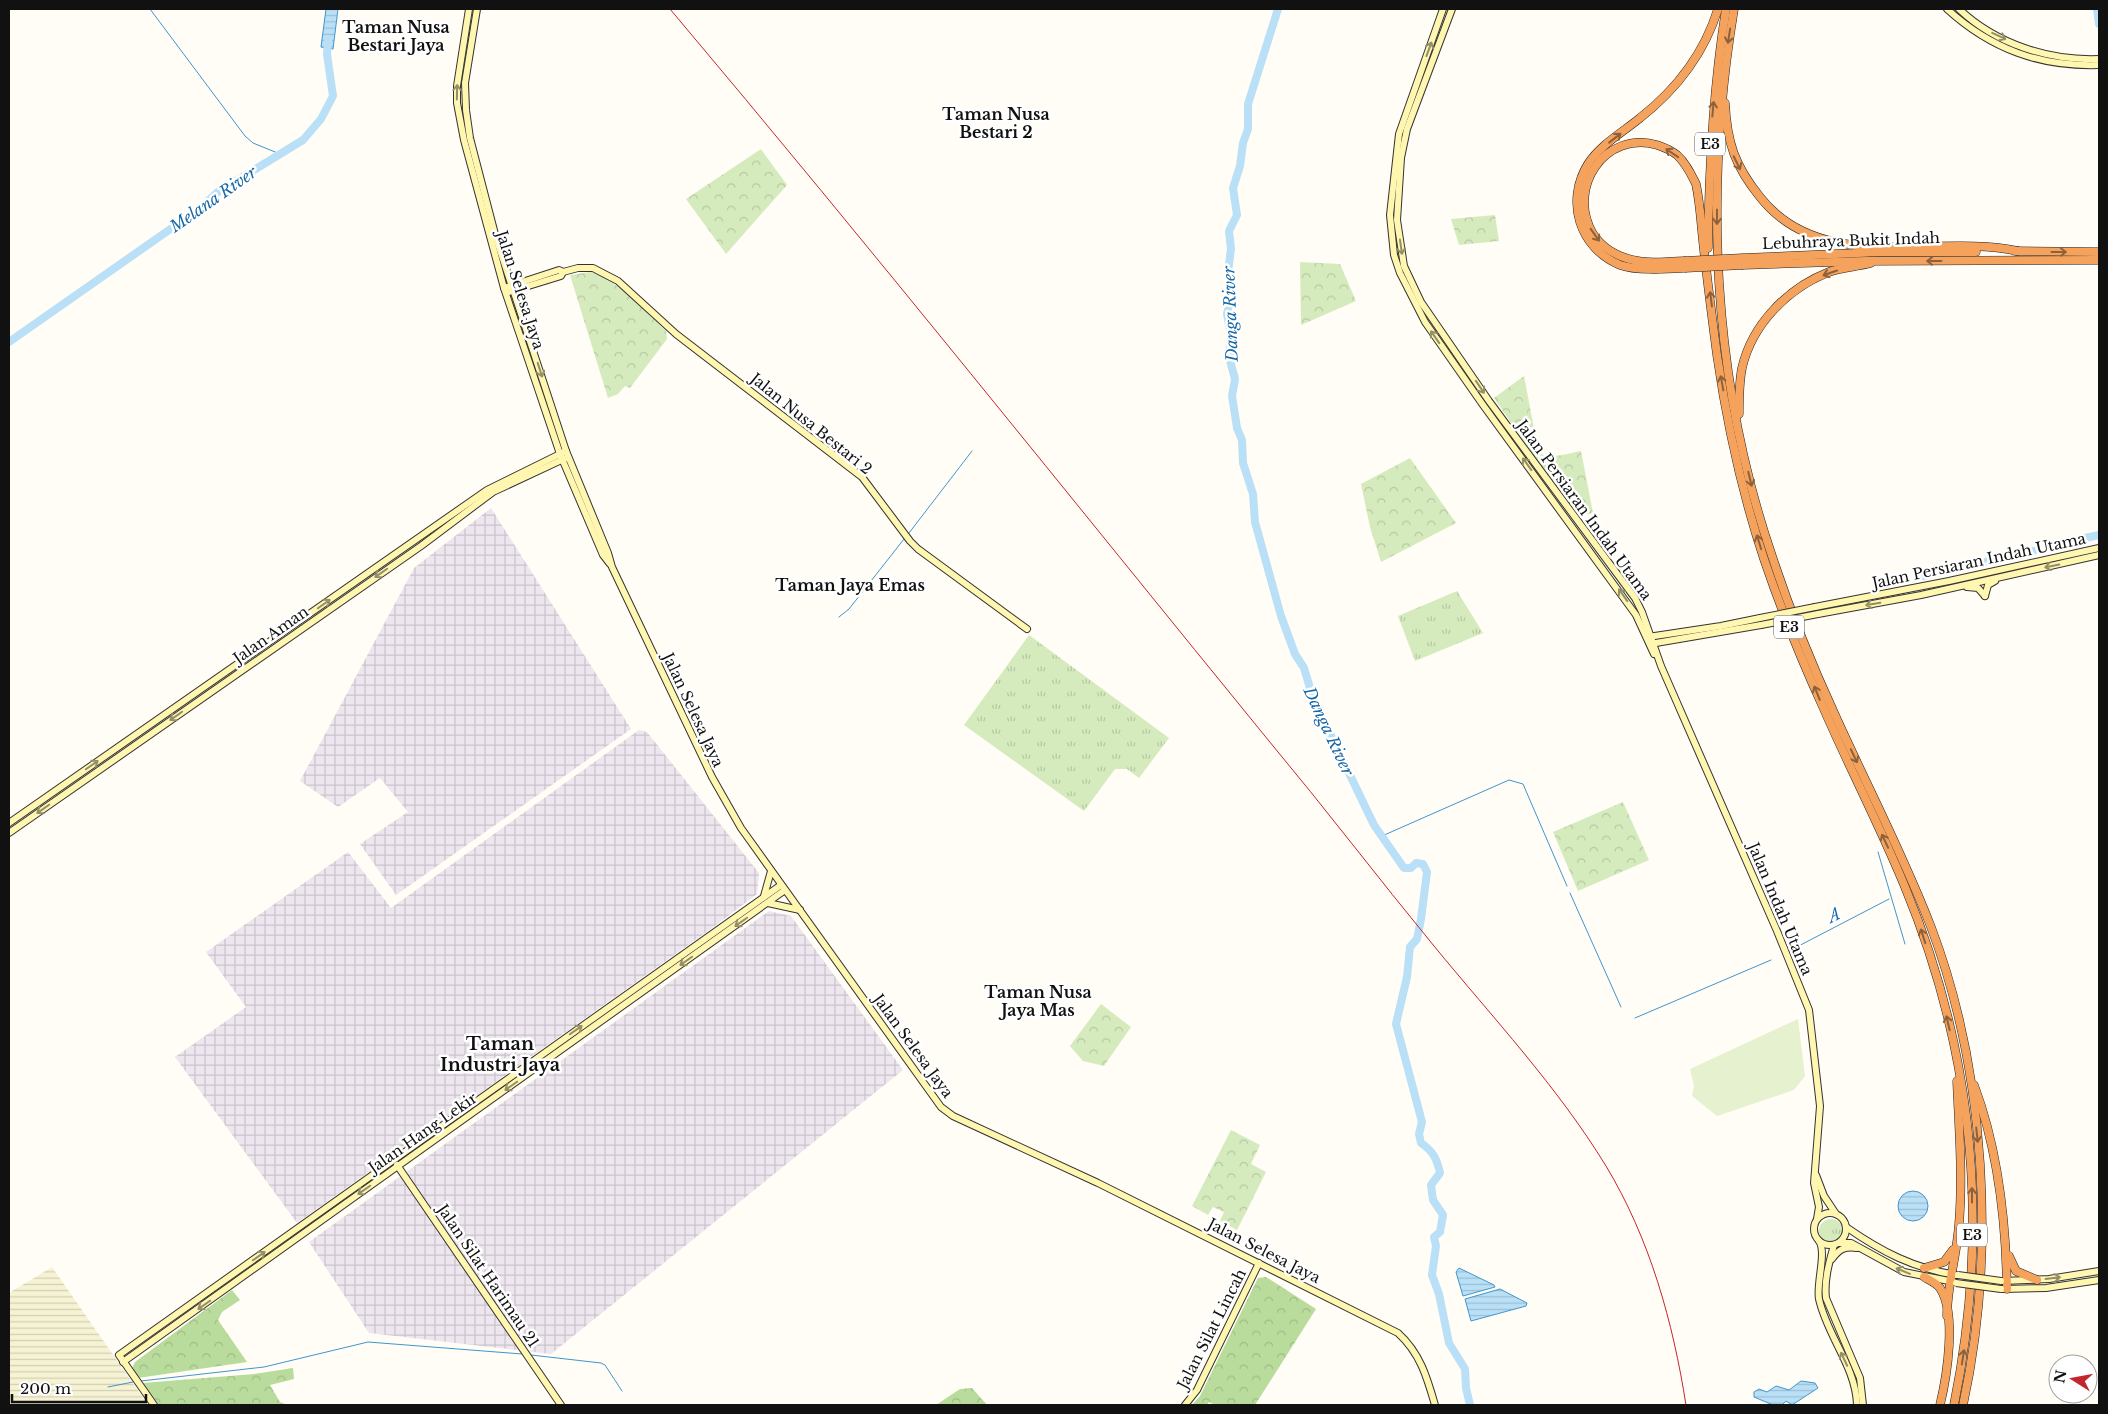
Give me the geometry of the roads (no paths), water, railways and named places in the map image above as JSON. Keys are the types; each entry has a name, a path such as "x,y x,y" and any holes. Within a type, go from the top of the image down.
{"highway":[{"path":"1684,265 1622,265 1603,256 1592,246 1582,230 1578,217 1577,197 1580,182 1588,164 1600,149 1646,113 1682,78 1706,40 1718,9"},
{"name":"E3","path":"1726,9 1717,64 1711,133 1708,280 1717,355 1730,429 1749,509 1780,605 1822,706 1889,849 1917,918 1942,1000 1957,1064 1967,1115 1971,1152 1972,1229 1968,1329 1954,1405"},
{"name":"E3","path":"1734,9 1717,153 1716,227 1724,334 1739,432 1754,495 1771,553 1801,634 1833,712 1911,878 1932,930 1956,1010 1968,1069 1979,1146 1981,1230 1978,1312 1963,1405"},
{"path":"1726,64 1728,132 1734,159 1746,180 1764,203 1787,223 1816,237 1831,242 1852,245 1962,246 2004,248 2018,251 2099,252"},
{"path":"1684,265 1638,262 1607,249 1597,239 1585,216 1584,190 1589,175 1604,156 1623,146 1644,142 1662,147 1676,155 1690,172 1696,184 1708,280"},
{"name":"Lebuhraya Bukit Indah","path":"1684,265 1881,252 2018,251"},
{"path":"1739,432 1739,393 1742,367 1755,335 1769,315 1792,293 1816,278 1834,271 1878,262 2099,260"},
{"name":"Lebuhraya Bukit Indah","path":"1743,262 1878,262"},
{"path":"1947,1316 1954,1278 1960,1202 1957,1064"},
{"path":"1968,1069 1980,1103 1996,1171 2005,1245 2004,1285"},
{"path":"1924,1268 1944,1262 1951,1255 1957,1242"},
{"path":"2005,1245 2016,1271 2037,1280"},
{"path":"1924,1277 1939,1287 1944,1297 1947,1316 1949,1352 1940,1405"}],"main road":[{"name":"Jalan Selesa Jaya","path":"469,9 457,86 457,103 464,140 505,290 549,418 608,553 612,567 712,777 741,828 941,1107 953,1116 1098,1183 1398,1332 1409,1343 1422,1364 1435,1405"},
{"name":"Jalan Selesa Jaya","path":"477,9 465,83 470,138 496,238 513,288 572,486 603,555 612,567"},
{"name":"Jalan Persiaran Indah Utama","path":"1452,9 1407,129 1401,158 1397,220 1404,266 1421,302 1489,401 1635,598 1642,612 1650,641"},
{"path":"1947,9 1985,38 2032,59 2065,64 2099,65"},
{"path":"1959,9 1986,30 2030,50 2060,57 2099,60"},
{"name":"Jalan Persiaran Indah Utama","path":"1444,10 1399,134 1390,215 1394,255 1400,273 1425,322 1489,413 1612,580 1636,615 1650,641"},
{"path":"1444,10 1446,24"},
{"path":"1410,101 1419,97 1416,85"},
{"name":"Jalan Nusa Bestari 2","path":"505,290 561,276 564,272 590,268 599,270 618,281 676,334 862,477 918,549 1027,629"},
{"path":"549,418 554,444 549,463"},
{"path":"549,463 564,456"},
{"path":"549,463 564,472 572,486"},
{"name":"Jalan Aman","path":"9,823 487,490 549,463"},
{"name":"Jalan Aman","path":"9,833 421,546 493,492 549,463"},
{"name":"Jalan Persiaran Indah Utama","path":"1650,641 1761,626 1950,585 2009,568 2099,548"},
{"name":"Jalan Persiaran Indah Utama","path":"1981,581 2099,555"},
{"path":"1950,585 1975,578 1981,581 1984,576 2009,568"},
{"path":"1950,585 1975,587 1985,596 1990,583 2012,574"},
{"name":"Jalan Persiaran Indah Utama","path":"1650,641 1816,607 1950,585"},
{"name":"Jalan Indah Utama","path":"1650,641 1773,922 1809,1010 1820,1106 1814,1183 1819,1207 1817,1220"},
{"path":"771,871 766,900 800,910"},
{"name":"Jalan Hang Lekir","path":"766,900 124,1362 119,1355 783,888"},
{"name":"Jalan Silat Harimau 21","path":"394,1160 561,1405"},
{"path":"1816,1174 1824,1196 1836,1214 1843,1219 1846,1227 1845,1236 1837,1244 1829,1262 1822,1293 1860,1378 1864,1405"},
{"path":"1836,1214 1826,1214 1817,1220 1814,1233 1822,1245 1819,1274 1824,1312 1854,1382 1858,1405"},
{"path":"1846,1227 1893,1256 1954,1278"},
{"path":"1819,1242 1829,1246 1851,1243 1904,1272 1924,1277 1954,1278 2004,1285 2046,1288 2099,1280"},
{"path":"1829,1262 1836,1253 1845,1247 1865,1250"},
{"name":"Jalan Silat Lincah","path":"1185,1405 1197,1390 1259,1263"},
{"path":"2004,1285 2099,1271"},
{"path":"224,1280 228,1287"},
{"path":"155,1330 159,1336"},
{"path":"124,1362 154,1405"}],"water":[{"path":"326,9 338,9 333,49 321,47"},
{"path":"1913,1191 1924,1195 1928,1206 1924,1217 1913,1221 1902,1217 1898,1206 1902,1195"},
{"path":"1459,1268 1495,1287 1463,1296 1456,1272"},
{"path":"1500,1289 1527,1303 1526,1306 1471,1321 1465,1299"},
{"path":"1801,1381 1815,1383 1818,1388 1792,1405 1786,1401 1782,1405 1773,1405 1754,1397 1754,1392 1759,1389 1767,1392 1776,1386 1789,1390"}],"waterway":[{"path":"150,9 245,136 253,143 280,154"},
{"name":"Danga River","path":"1278,9 1248,104 1248,129 1233,188 1237,215 1229,231 1231,249 1228,272 1233,288 1227,314 1231,335 1229,357 1235,379 1232,396 1237,428 1242,440 1243,463 1253,494 1255,522 1281,616 1295,654 1304,668 1313,698 1374,825 1404,868 1411,868 1416,863 1423,864 1427,872 1417,939 1410,947 1407,977 1396,1024 1422,1122 1419,1134 1421,1143 1434,1156 1440,1173 1431,1185 1433,1200 1443,1215 1440,1232 1434,1237 1436,1246 1432,1275 1439,1294 1449,1343 1465,1369 1466,1388 1470,1405"},
{"path":"2097,9 2099,24"},
{"name":"Melana River","path":"9,342 199,209 218,192 303,140 321,119 333,96 327,54 328,39"},
{"path":"909,533 972,451"},
{"path":"2049,546 2099,535"},
{"path":"839,617 849,609 904,539"},
{"path":"1986,562 2033,551"},
{"path":"1924,576 1970,565"},
{"path":"1382,836 1509,780 1523,784 1567,886"},
{"name":"A","path":"1878,852 1905,944"},
{"path":"1570,893 1621,1007"},
{"name":"A","path":"1789,951 1889,899"},
{"path":"1635,1018 1771,960"},
{"path":"141,1381 264,1367 368,1342 522,1354"},
{"path":"531,1355 601,1363 605,1365 622,1391"},
{"path":"108,1387 133,1382"}],"railway":[{"path":"670,9 896,282 1567,1108 1606,1166 1635,1222 1658,1282 1667,1312 1686,1405"}],"district":[{"name":"Taman Nusa Bestari Jaya","path":"396,36"},
{"name":"Taman Nusa Bestari 2","path":"996,123"},
{"name":"Taman Jaya Emas","path":"850,585"},
{"name":"Taman Nusa Jaya Mas","path":"1038,1001"},
{"name":"Taman Industri Jaya","path":"500,1054"}]}
